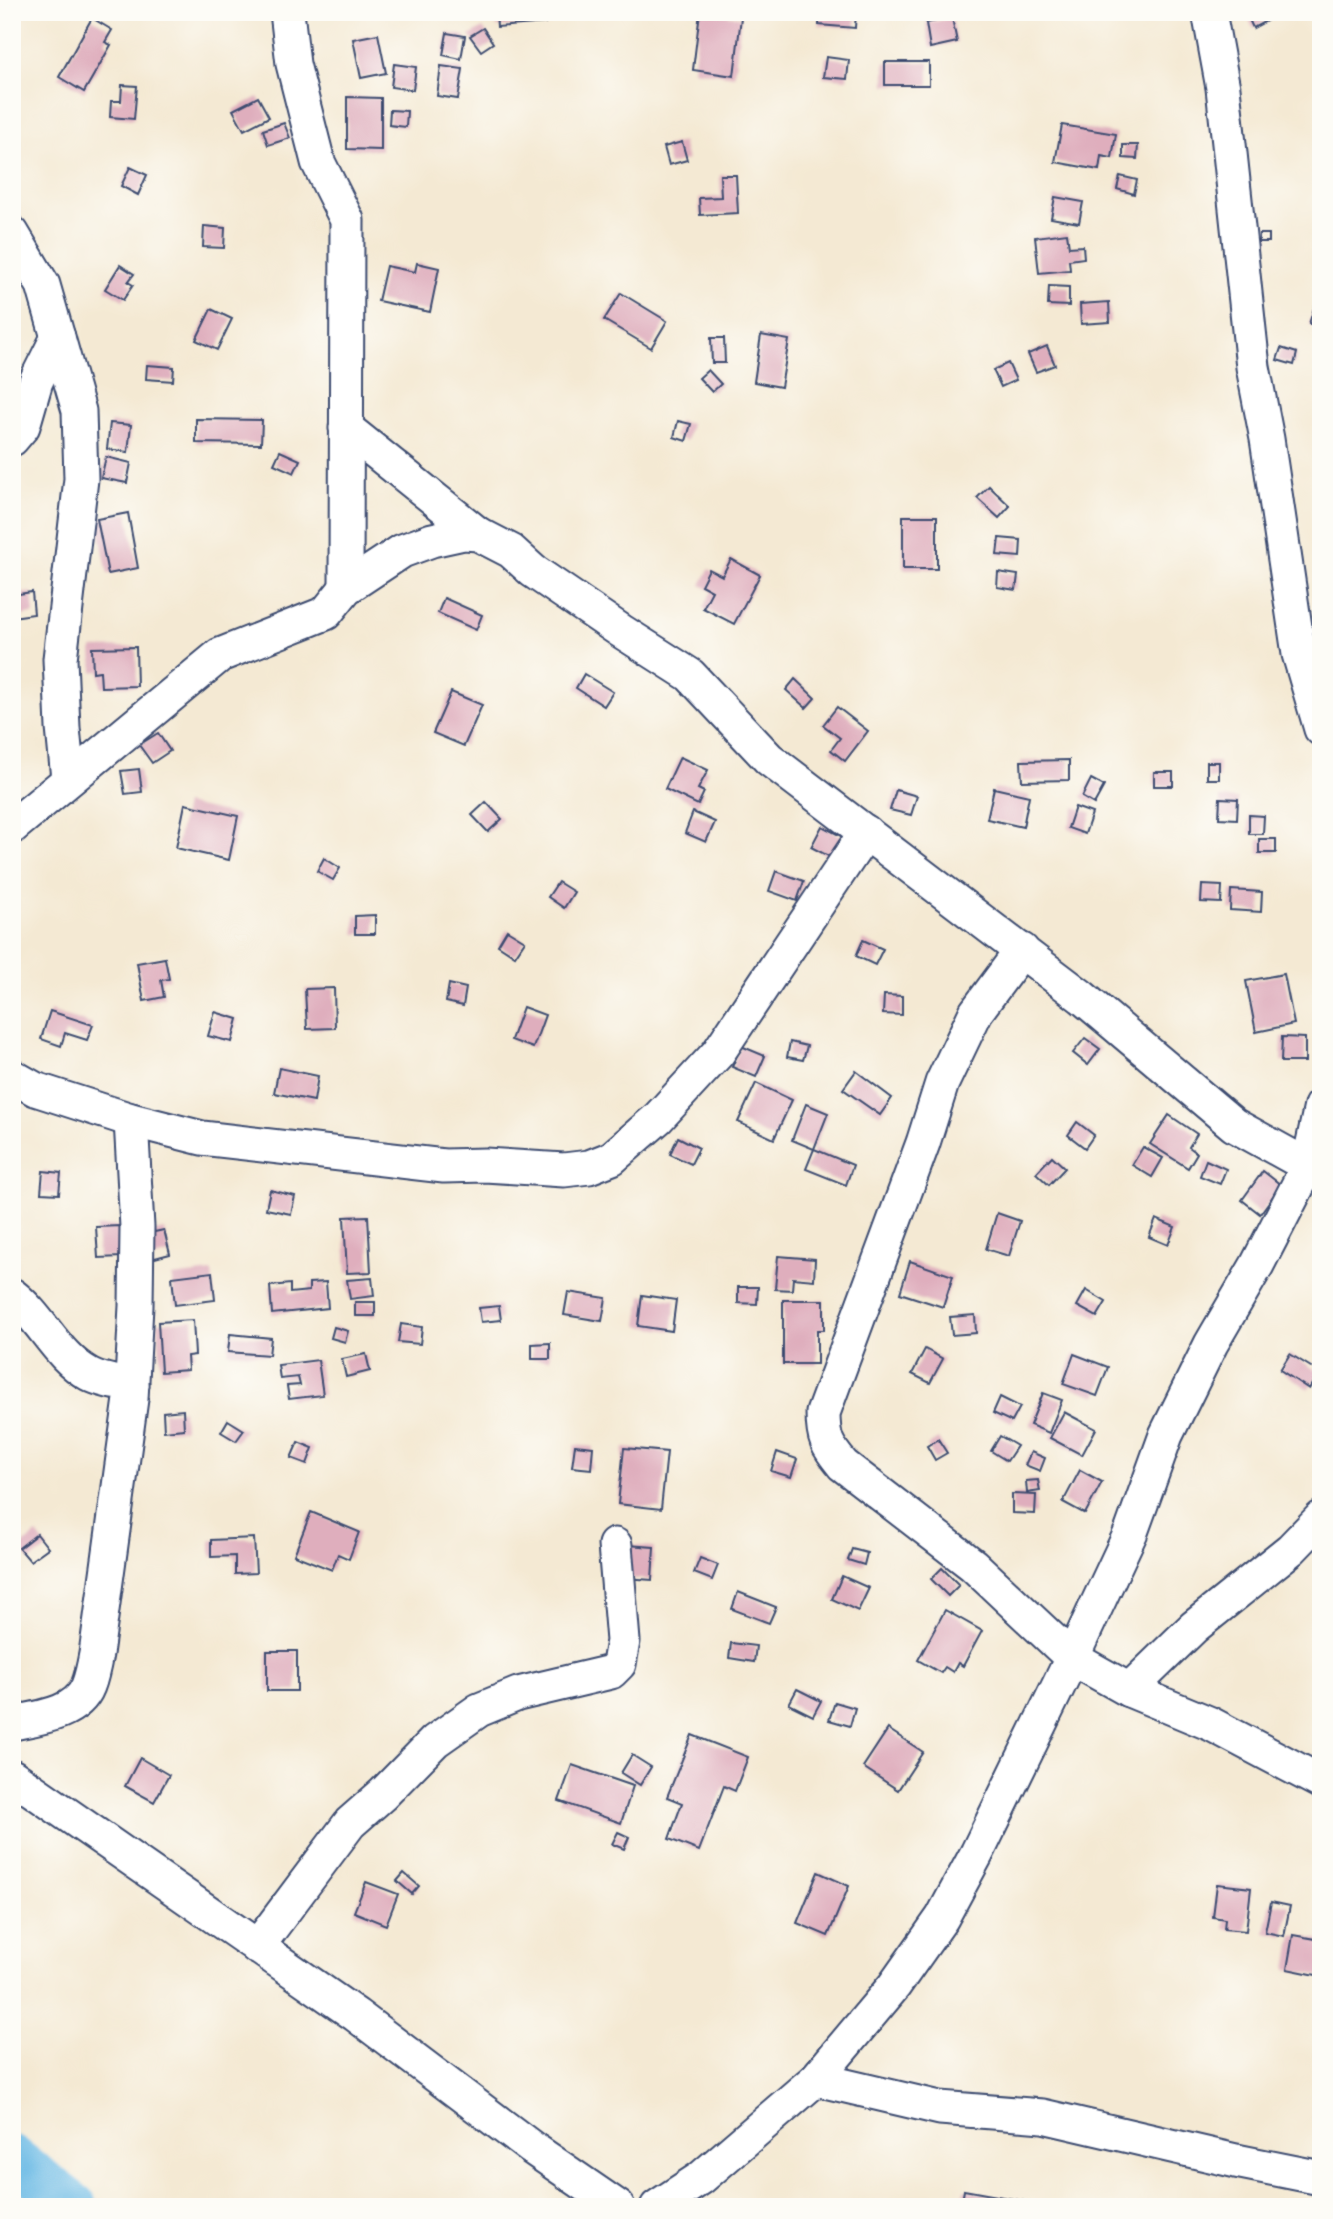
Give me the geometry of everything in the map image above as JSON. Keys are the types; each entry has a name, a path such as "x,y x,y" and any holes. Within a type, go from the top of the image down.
{"street":[{"path":"287,12 293,64 318,162 347,220 346,588"},
{"path":"1209,12 1223,88 1253,367 1267,439 1299,654 1321,729"},
{"path":"12,233 43,285 79,411 81,479 60,659 68,779"},
{"path":"12,439 23,426 36,381 58,337"},
{"path":"346,428 478,534 511,551 533,571 566,594 690,675 769,758 1082,997 1234,1125 1314,1169"},
{"path":"12,827 220,655 326,612 346,588 402,551 432,540 464,533 478,534"},
{"path":"12,1076 35,1089 131,1120 202,1138 444,1166 485,1165 564,1170 589,1167 612,1158 658,1118 718,1053 866,832"},
{"path":"1022,950 976,1012 942,1083 923,1143 824,1413 824,1432 828,1446 843,1465 973,1565 1072,1658 1129,1690 1211,1724 1321,1782"},
{"path":"657,2207 701,2178 816,2079 894,1986 942,1918 978,1853 1072,1658 1131,1532 1166,1435 1211,1344 1314,1169 1321,1106"},
{"path":"12,1723 61,1711 81,1699 88,1687 96,1654 132,1385 137,1227 131,1120"},
{"path":"12,1295 44,1327 64,1355 78,1367 91,1376 132,1385"},
{"path":"1129,1690 1194,1627 1291,1549 1321,1518"},
{"path":"257,1947 350,1823 435,1741 479,1710 518,1694 611,1672 619,1664 623,1641 615,1545"},
{"path":"12,1776 356,2015 533,2148 618,2207"},
{"path":"816,2079 940,2108 1043,2116 1321,2178"}],"building":[{"path":"496,12 544,12 545,23 497,27"},
{"path":"700,12 741,17 734,76 693,70"},
{"path":"820,12 856,12 855,28 819,25"},
{"path":"1247,12 1267,12 1270,19 1253,28"},
{"path":"92,18 112,30 105,42 111,45 84,92 59,77"},
{"path":"952,18 957,42 930,48 926,23"},
{"path":"483,28 493,43 481,51 470,36"},
{"path":"447,33 465,36 461,59 443,55"},
{"path":"378,34 386,73 361,78 353,39"},
{"path":"826,57 849,60 847,79 823,77"},
{"path":"885,62 929,62 929,85 885,85"},
{"path":"394,64 416,67 413,90 391,87"},
{"path":"441,66 463,69 458,99 437,96"},
{"path":"122,85 137,86 134,119 110,117 111,101 121,101"},
{"path":"258,97 269,117 244,130 233,110"},
{"path":"347,97 381,98 381,150 347,149"},
{"path":"390,110 407,111 406,127 389,125"},
{"path":"284,123 290,138 268,145 263,130"},
{"path":"1062,125 1116,134 1112,158 1101,156 1099,170 1055,162"},
{"path":"682,142 687,160 669,165 664,147"},
{"path":"1123,145 1138,145 1137,159 1123,158"},
{"path":"130,167 147,175 138,195 121,186"},
{"path":"720,175 736,175 738,213 700,215 699,198 721,197"},
{"path":"1120,176 1137,180 1134,194 1117,189"},
{"path":"1055,197 1083,202 1079,223 1051,218"},
{"path":"204,226 225,228 224,248 203,247"},
{"path":"1067,233 1069,247 1083,246 1084,258 1069,260 1070,270 1039,273 1035,237"},
{"path":"1259,234 1269,234 1269,242 1259,242"},
{"path":"417,263 439,268 430,312 378,301 386,266 415,272"},
{"path":"120,265 134,274 128,282 133,285 123,300 105,289"},
{"path":"1049,286 1069,287 1069,306 1048,305"},
{"path":"621,293 667,321 651,348 604,320"},
{"path":"1109,302 1110,322 1081,324 1080,304"},
{"path":"1314,308 1321,311 1321,329 1309,324"},
{"path":"211,309 232,319 217,350 196,340"},
{"path":"761,335 789,340 781,387 754,382"},
{"path":"711,338 724,338 725,363 712,363"},
{"path":"1047,346 1055,365 1036,372 1028,354"},
{"path":"1281,348 1297,353 1294,365 1277,360"},
{"path":"1008,363 1016,380 1001,387 993,370"},
{"path":"147,365 174,367 173,381 146,379"},
{"path":"708,370 721,384 712,392 699,378"},
{"path":"196,419 262,420 261,444 196,443"},
{"path":"678,421 691,424 686,441 674,437"},
{"path":"110,423 131,425 128,452 107,449"},
{"path":"280,451 300,460 294,473 274,464"},
{"path":"106,457 131,463 127,483 101,478"},
{"path":"989,486 1010,506 999,518 977,498"},
{"path":"128,513 138,568 108,574 97,519"},
{"path":"903,516 937,516 937,569 903,569"},
{"path":"999,538 1021,540 1020,557 997,555"},
{"path":"731,559 760,575 734,624 703,608 712,591 701,585 709,569 722,576"},
{"path":"998,572 1018,575 1016,590 997,587"},
{"path":"32,592 34,614 12,617 12,595"},
{"path":"444,598 482,615 476,630 438,613"},
{"path":"136,647 137,686 101,687 100,671 93,672 92,648"},
{"path":"584,674 613,692 604,706 576,688"},
{"path":"795,679 815,698 806,708 786,690"},
{"path":"451,692 482,705 464,746 433,733"},
{"path":"837,707 868,731 845,761 831,750 840,738 823,725"},
{"path":"158,733 170,751 152,763 139,745"},
{"path":"680,757 708,770 698,789 704,792 698,805 665,789"},
{"path":"1069,760 1069,780 1022,781 1021,761"},
{"path":"1207,762 1219,762 1219,779 1207,779"},
{"path":"139,769 142,792 125,794 121,771"},
{"path":"1154,772 1173,772 1173,786 1154,786"},
{"path":"1091,779 1104,786 1094,804 1082,797"},
{"path":"994,788 1029,796 1023,827 987,819"},
{"path":"896,790 917,796 911,815 890,810"},
{"path":"1220,798 1238,799 1237,819 1219,818"},
{"path":"486,802 502,819 488,832 472,815"},
{"path":"185,804 238,816 229,860 176,848"},
{"path":"1075,807 1092,813 1085,834 1068,828"},
{"path":"693,812 715,822 706,842 685,833"},
{"path":"1249,815 1264,816 1263,834 1249,834"},
{"path":"822,826 843,837 832,858 811,847"},
{"path":"1259,839 1276,839 1276,853 1259,853"},
{"path":"324,858 340,868 333,880 317,871"},
{"path":"776,871 804,881 797,901 769,891"},
{"path":"558,882 574,892 564,908 548,897"},
{"path":"1202,885 1222,886 1221,903 1201,902"},
{"path":"1231,890 1262,892 1261,912 1230,910"},
{"path":"375,915 375,934 355,934 355,916"},
{"path":"507,930 525,941 515,956 498,945"},
{"path":"863,940 883,949 875,965 856,956"},
{"path":"165,958 169,979 161,980 164,997 144,1001 137,963"},
{"path":"1284,974 1294,1024 1256,1032 1246,981"},
{"path":"449,984 466,988 463,1006 446,1002"},
{"path":"334,988 335,1028 307,1029 305,989"},
{"path":"884,995 902,996 902,1015 883,1014"},
{"path":"523,1007 545,1015 533,1048 511,1040"},
{"path":"50,1011 93,1025 87,1040 65,1033 61,1046 41,1039"},
{"path":"215,1012 238,1019 232,1042 208,1036"},
{"path":"1282,1037 1305,1038 1305,1062 1281,1062"},
{"path":"1085,1038 1100,1049 1088,1065 1073,1053"},
{"path":"790,1042 807,1046 803,1060 787,1057"},
{"path":"741,1046 765,1056 756,1077 732,1067"},
{"path":"279,1068 318,1076 314,1101 274,1093"},
{"path":"856,1071 892,1098 880,1115 843,1089"},
{"path":"756,1083 792,1100 774,1139 738,1122"},
{"path":"806,1104 828,1113 814,1149 792,1140"},
{"path":"1169,1115 1197,1134 1189,1147 1197,1153 1188,1168 1150,1144"},
{"path":"1077,1122 1094,1135 1085,1148 1068,1135"},
{"path":"678,1137 699,1148 691,1164 670,1154"},
{"path":"1143,1147 1163,1158 1152,1177 1132,1165"},
{"path":"814,1149 853,1165 846,1185 806,1169"},
{"path":"1052,1156 1065,1168 1049,1185 1036,1173"},
{"path":"1206,1160 1226,1169 1220,1184 1200,1176"},
{"path":"43,1171 61,1173 59,1194 41,1193"},
{"path":"1263,1171 1281,1185 1260,1214 1242,1200"},
{"path":"270,1190 295,1196 291,1214 266,1209"},
{"path":"997,1213 1020,1221 1009,1256 986,1249"},
{"path":"368,1216 371,1272 347,1273 344,1217"},
{"path":"1156,1219 1175,1227 1168,1245 1149,1237"},
{"path":"120,1226 122,1257 98,1258 96,1227"},
{"path":"164,1230 170,1254 151,1259 145,1234"},
{"path":"778,1256 815,1259 814,1280 793,1278 792,1290 775,1289"},
{"path":"910,1261 953,1276 943,1307 900,1293"},
{"path":"212,1272 215,1300 175,1305 172,1277"},
{"path":"372,1278 374,1296 350,1299 347,1280"},
{"path":"326,1282 328,1308 272,1314 270,1286 290,1284 290,1293 309,1291 309,1283"},
{"path":"738,1287 758,1287 757,1304 738,1303"},
{"path":"1086,1290 1106,1302 1097,1317 1077,1306"},
{"path":"568,1292 606,1298 602,1321 564,1315"},
{"path":"642,1295 676,1300 672,1331 638,1326"},
{"path":"783,1300 824,1300 824,1330 817,1330 817,1364 783,1364"},
{"path":"355,1302 375,1302 375,1316 355,1316"},
{"path":"499,1306 501,1320 481,1322 479,1308"},
{"path":"975,1315 976,1333 952,1335 950,1317"},
{"path":"193,1320 195,1355 187,1356 188,1370 161,1372 158,1322"},
{"path":"401,1324 422,1327 420,1344 398,1342"},
{"path":"334,1327 348,1331 345,1342 331,1338"},
{"path":"230,1334 271,1338 269,1355 228,1352"},
{"path":"550,1343 550,1359 532,1359 532,1344"},
{"path":"925,1349 943,1359 930,1383 912,1374"},
{"path":"366,1354 370,1371 346,1377 342,1359"},
{"path":"1074,1354 1108,1367 1097,1396 1063,1384"},
{"path":"1290,1354 1319,1372 1309,1389 1280,1370"},
{"path":"318,1360 323,1395 289,1399 287,1386 300,1385 298,1377 280,1379 278,1365"},
{"path":"1043,1393 1062,1400 1049,1433 1030,1425"},
{"path":"1000,1397 1020,1407 1012,1422 993,1413"},
{"path":"183,1410 184,1429 164,1431 163,1412"},
{"path":"1064,1412 1096,1429 1082,1455 1050,1438"},
{"path":"228,1420 244,1430 236,1441 221,1432"},
{"path":"1000,1436 1017,1446 1007,1461 991,1451"},
{"path":"938,1439 947,1453 935,1460 927,1446"},
{"path":"298,1442 313,1448 307,1464 291,1458"},
{"path":"575,1445 593,1447 591,1469 572,1467"},
{"path":"624,1448 667,1452 661,1509 618,1504"},
{"path":"777,1452 797,1459 791,1477 771,1471"},
{"path":"1031,1452 1045,1458 1040,1471 1025,1465"},
{"path":"1080,1470 1102,1482 1085,1514 1063,1502"},
{"path":"1038,1480 1040,1491 1027,1493 1026,1481"},
{"path":"1012,1494 1036,1495 1035,1514 1012,1513"},
{"path":"311,1512 359,1532 349,1559 338,1554 332,1570 294,1555"},
{"path":"37,1534 48,1548 30,1561 19,1548"},
{"path":"254,1538 256,1573 235,1574 235,1556 211,1557 211,1540"},
{"path":"627,1545 654,1547 652,1580 625,1578"},
{"path":"852,1549 867,1553 864,1565 848,1560"},
{"path":"700,1558 718,1565 712,1580 694,1573"},
{"path":"942,1568 959,1585 948,1596 931,1579"},
{"path":"842,1576 869,1588 858,1611 832,1599"},
{"path":"738,1592 776,1607 769,1623 732,1609"},
{"path":"945,1610 982,1631 963,1666 958,1663 953,1672 945,1667 941,1673 918,1660"},
{"path":"731,1643 756,1646 754,1662 729,1658"},
{"path":"267,1651 297,1651 297,1691 267,1691"},
{"path":"797,1689 821,1701 813,1716 789,1704"},
{"path":"835,1702 855,1708 850,1726 829,1720"},
{"path":"888,1729 923,1752 898,1790 863,1767"},
{"path":"692,1735 748,1757 735,1791 724,1786 699,1851 669,1839 682,1803 667,1797"},
{"path":"632,1755 651,1767 640,1785 621,1773"},
{"path":"140,1758 169,1775 154,1802 125,1786"},
{"path":"572,1765 633,1786 621,1823 559,1801"},
{"path":"618,1832 629,1837 624,1849 612,1844"},
{"path":"818,1872 849,1886 828,1936 797,1923"},
{"path":"404,1873 419,1886 412,1894 397,1881"},
{"path":"366,1882 398,1894 386,1925 354,1912"},
{"path":"1217,1884 1251,1888 1246,1931 1224,1929 1225,1919 1213,1917"},
{"path":"1271,1902 1290,1906 1284,1936 1265,1932"},
{"path":"1293,1935 1321,1940 1321,1976 1287,1969"},
{"path":"964,2190 1041,2204 1041,2207 961,2207"}],"waterway":[{"path":"12,2158 75,2207"}]}
